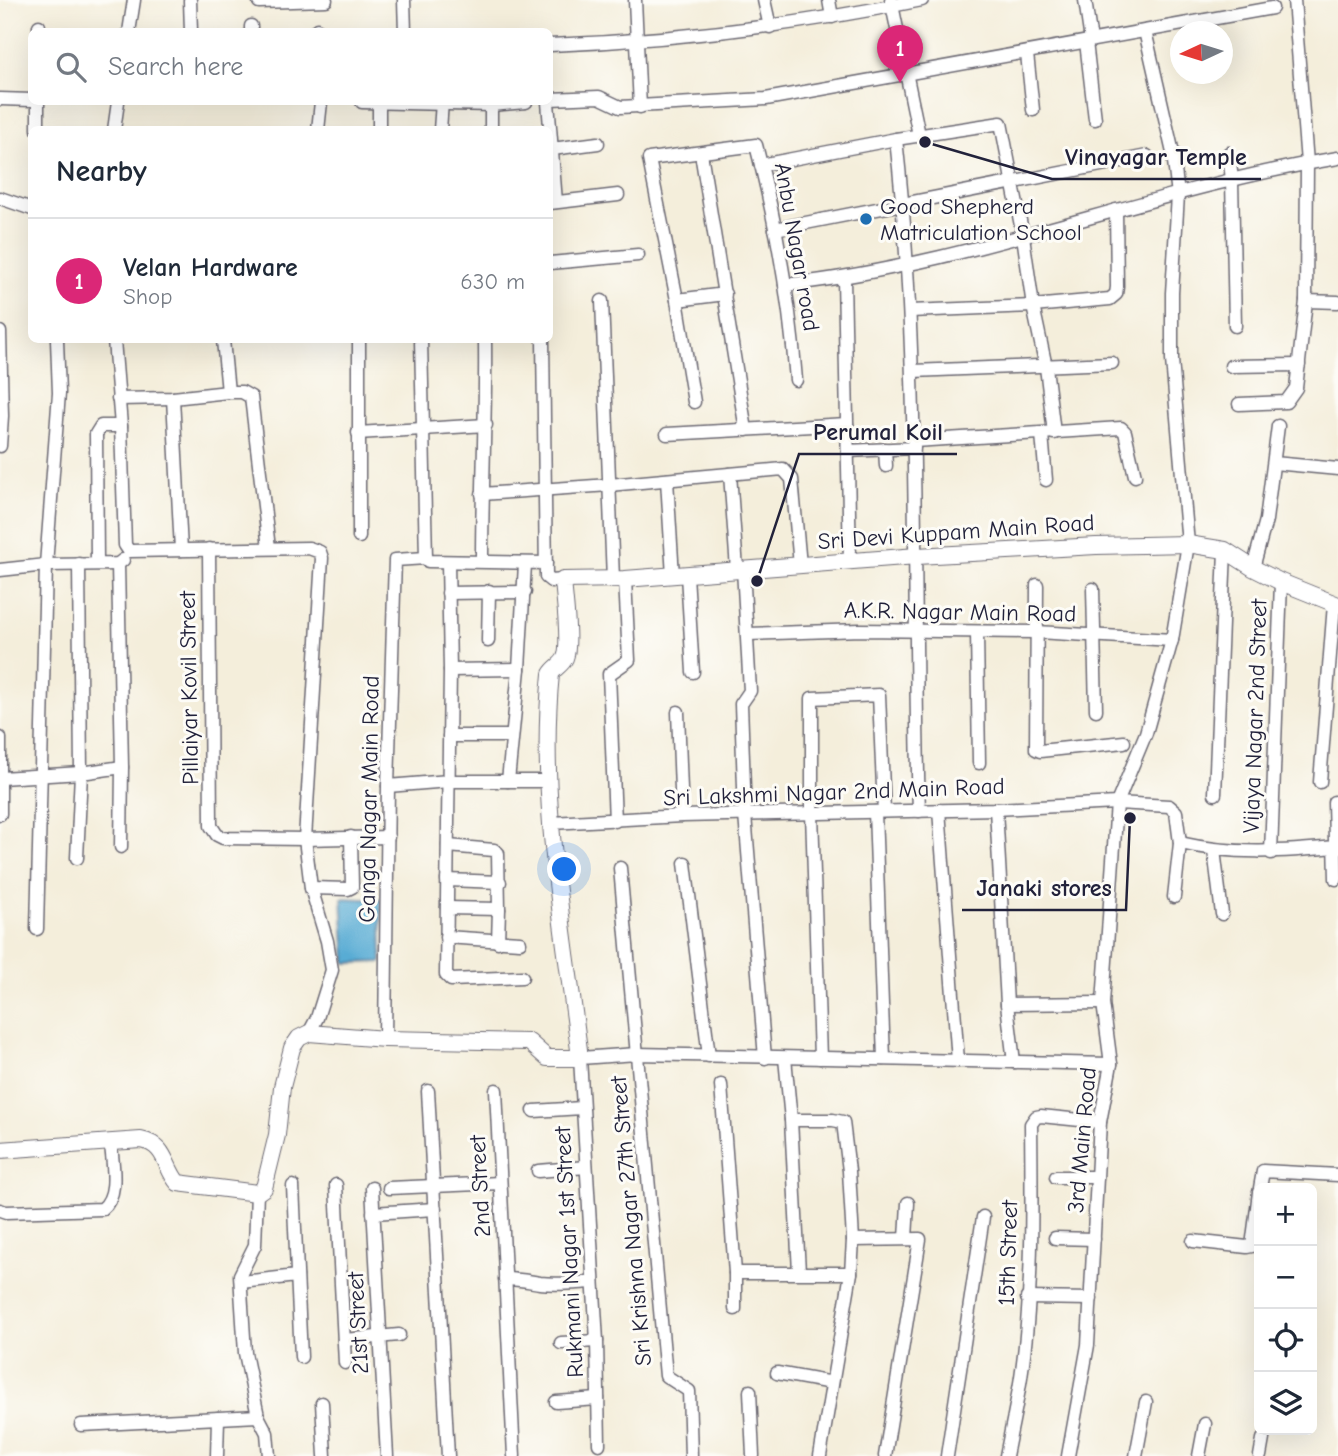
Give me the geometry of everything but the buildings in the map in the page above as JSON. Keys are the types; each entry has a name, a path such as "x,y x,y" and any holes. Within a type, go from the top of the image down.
{"main road":[{"name":"Sri Devi Kuppam Main Road","path":"563,580 680,575 1096,545 1188,544 1226,550 1281,582 1336,604"},
{"path":"0,1150 141,1140 157,1146 178,1183 257,1193 265,1184 277,1135 282,1087 292,1048 299,1038 309,1033 529,1042 547,1058 580,1058 548,781 551,674 555,667 563,662 567,648 563,580"}],"street":[{"path":"130,28 134,0"},
{"path":"190,0 191,28"},
{"path":"259,0 326,0"},
{"path":"404,0 405,28"},
{"path":"635,0 640,107"},
{"path":"764,0 770,27"},
{"path":"829,0 832,16"},
{"path":"553,45 638,41 770,27 892,3 922,0"},
{"path":"1086,0 1095,119"},
{"path":"1239,404 1286,402 1296,388 1306,301 1307,163 1294,0"},
{"path":"892,3 919,135"},
{"path":"1224,21 1272,8"},
{"path":"553,100 593,96 620,107 640,107 766,99 1170,29"},
{"name":"3rd Main Road","path":"1068,1456 1088,1345 1100,1122 1111,1064 1103,1003 1117,803 1146,733 1172,640 1188,544 1172,360 1172,293 1178,195 1173,153 1145,31"},
{"path":"1027,54 1033,110"},
{"path":"0,99 28,100"},
{"path":"38,105 38,126"},
{"path":"115,126 118,105"},
{"path":"318,126 321,105"},
{"path":"379,105 379,126"},
{"path":"440,126 442,105"},
{"path":"491,105 491,126"},
{"path":"549,105 551,126"},
{"path":"761,165 896,139 1001,123 1045,367 1048,434 1046,480"},
{"path":"896,139 908,265 914,371 919,811"},
{"path":"553,149 598,144"},
{"name":"Anbu Nagar road","path":"677,300 649,159 756,145 785,285 796,380"},
{"path":"701,153 746,430"},
{"path":"1229,153 1235,326"},
{"path":"775,229 1147,156"},
{"path":"785,285 845,279 908,265 1232,180 1338,158"},
{"path":"553,202 618,195"},
{"path":"0,198 28,208"},
{"path":"910,312 1110,299 1117,287 1116,210"},
{"path":"553,264 638,256"},
{"path":"845,279 850,561"},
{"path":"694,402 677,300 725,294"},
{"path":"602,301 609,485 629,660 609,674 615,821"},
{"path":"1306,301 1338,302"},
{"path":"0,332 0,446"},
{"path":"37,929 46,565 59,393 57,343"},
{"path":"114,343 121,426 125,545 129,551"},
{"path":"223,343 228,392"},
{"path":"359,343 359,537"},
{"path":"421,343 426,558 428,561 448,562 546,563"},
{"path":"482,561 486,425 485,343"},
{"path":"543,343 547,579 563,580"},
{"path":"914,371 1112,363"},
{"path":"1231,366 1299,365"},
{"path":"118,399 173,398 228,392 242,392 251,397 269,548"},
{"path":"173,398 181,550"},
{"path":"667,434 847,424"},
{"path":"358,433 486,425"},
{"path":"97,564 96,434 101,426 121,426"},
{"path":"1253,568 1266,520 1278,426"},
{"path":"848,451 1122,428 1135,476"},
{"path":"885,449 886,466"},
{"path":"1274,463 1338,469"},
{"path":"482,494 783,469 790,474 800,565"},
{"path":"730,474 748,634 750,691 741,704 745,815 765,1058"},
{"path":"667,480 693,671"},
{"path":"121,847 118,564 129,551 309,548 320,552 322,558 305,839 311,888 327,941 332,970 317,1018 309,1033"},
{"name":"Pillaiyar Kovil Street","path":"209,549 211,826 217,835 223,838 305,839"},
{"path":"1215,794 1226,550"},
{"name":"Ganga Nagar Main Road","path":"386,1038 387,836 395,560 426,558"},
{"path":"448,562 448,979 522,977"},
{"path":"76,858 81,773 79,564"},
{"path":"0,570 46,565 118,564"},
{"path":"508,781 519,669 525,564"},
{"name":"Vijaya Nagar 2nd Street","path":"1271,853 1281,582"},
{"path":"1037,585 1036,749 1040,751 1124,741"},
{"path":"1093,589 1096,709"},
{"path":"488,640 489,591"},
{"path":"448,593 525,592"},
{"path":"1320,782 1336,604"},
{"name":"A.K.R. Nagar Main Road","path":"748,634 860,629 1037,632 1172,640"},
{"path":"977,632 979,763"},
{"path":"450,670 519,669"},
{"path":"820,1058 812,814 812,698 879,695 884,1059"},
{"path":"678,712 682,816"},
{"path":"449,736 512,736"},
{"path":"0,738 0,814"},
{"path":"1,778 81,773 122,767"},
{"path":"388,786 449,781 548,781"},
{"path":"1334,802 1336,879"},
{"name":"Sri Lakshmi Nagar 2nd Main Road","path":"551,823 682,816 996,809 1117,803 1172,807 1176,812 1180,843"},
{"path":"996,809 1007,1004 1014,1062"},
{"path":"939,810 958,1061"},
{"path":"305,839 387,836"},
{"path":"311,888 352,887 351,837"},
{"path":"1174,897 1180,843 1214,850 1271,853 1335,847"},
{"path":"448,846 496,851 500,882 498,942"},
{"path":"1214,850 1222,914"},
{"path":"685,863 709,1056"},
{"path":"620,868 637,1054"},
{"path":"447,880 500,882"},
{"path":"446,908 499,909"},
{"path":"446,937 520,942"},
{"path":"1007,1004 1103,1003"},
{"path":"580,1058 637,1054 1111,1064"},
{"name":"Sri Krishna Nagar 27th Street","path":"637,1054 666,1376 689,1391 691,1456"},
{"name":"Rukmani Nagar 1st Street","path":"580,1058 597,1341 599,1444"},
{"path":"785,1058 799,1272"},
{"path":"721,1085 735,1309"},
{"name":"2nd Street","path":"496,1090 514,1456"},
{"path":"428,1091 448,1456"},
{"path":"534,1111 582,1108"},
{"name":"15th Street","path":"1006,1456 1021,1376 1027,1298 1033,1120 1041,1116 1100,1122"},
{"path":"791,1120 843,1122 849,1171 853,1240 851,1273 820,1456"},
{"path":"0,1210 102,1209 109,1204 113,1188 111,1143"},
{"path":"538,1171 586,1167"},
{"path":"1261,1183 1264,1171 1338,1175"},
{"path":"1056,1177 1097,1177"},
{"path":"389,1188 500,1182"},
{"path":"336,1185 345,1363"},
{"path":"293,1186 301,1357"},
{"name":"21st Street","path":"372,1188 387,1456"},
{"path":"257,1193 255,1245 242,1269 241,1282 245,1353 258,1416 267,1433 269,1456"},
{"path":"906,1239 908,1203"},
{"path":"373,1213 435,1209"},
{"path":"947,1456 984,1217"},
{"path":"1193,1241 1247,1247 1252,1246 1254,1230"},
{"path":"1055,1238 1094,1240"},
{"path":"853,1240 920,1239 885,1456"},
{"path":"734,1273 851,1273"},
{"path":"241,1282 298,1276"},
{"path":"505,1279 557,1284 593,1282"},
{"path":"1027,1298 1091,1299"},
{"path":"344,1340 399,1335"},
{"path":"561,1343 597,1341"},
{"path":"777,1373 832,1383"},
{"path":"750,1391 754,1456"},
{"path":"556,1402 598,1399"},
{"path":"1136,1456 1146,1402"},
{"path":"322,1403 325,1456"},
{"path":"81,1425 258,1416"},
{"path":"217,1456 218,1418"},
{"path":"1199,1456 1205,1424"},
{"path":"1260,1456 1264,1439"}],"water":[{"path":"342,898 381,900 382,962 346,963"}],"place":[{"name":"Velan Hardware","path":"900,83"},
{"name":"Vinayagar Temple","path":"925,142"},
{"name":"Good Shepherd Matriculation School","path":"866,219"},
{"name":"Perumal Koil","path":"757,581"},
{"name":"Janaki stores","path":"1130,818"}]}
